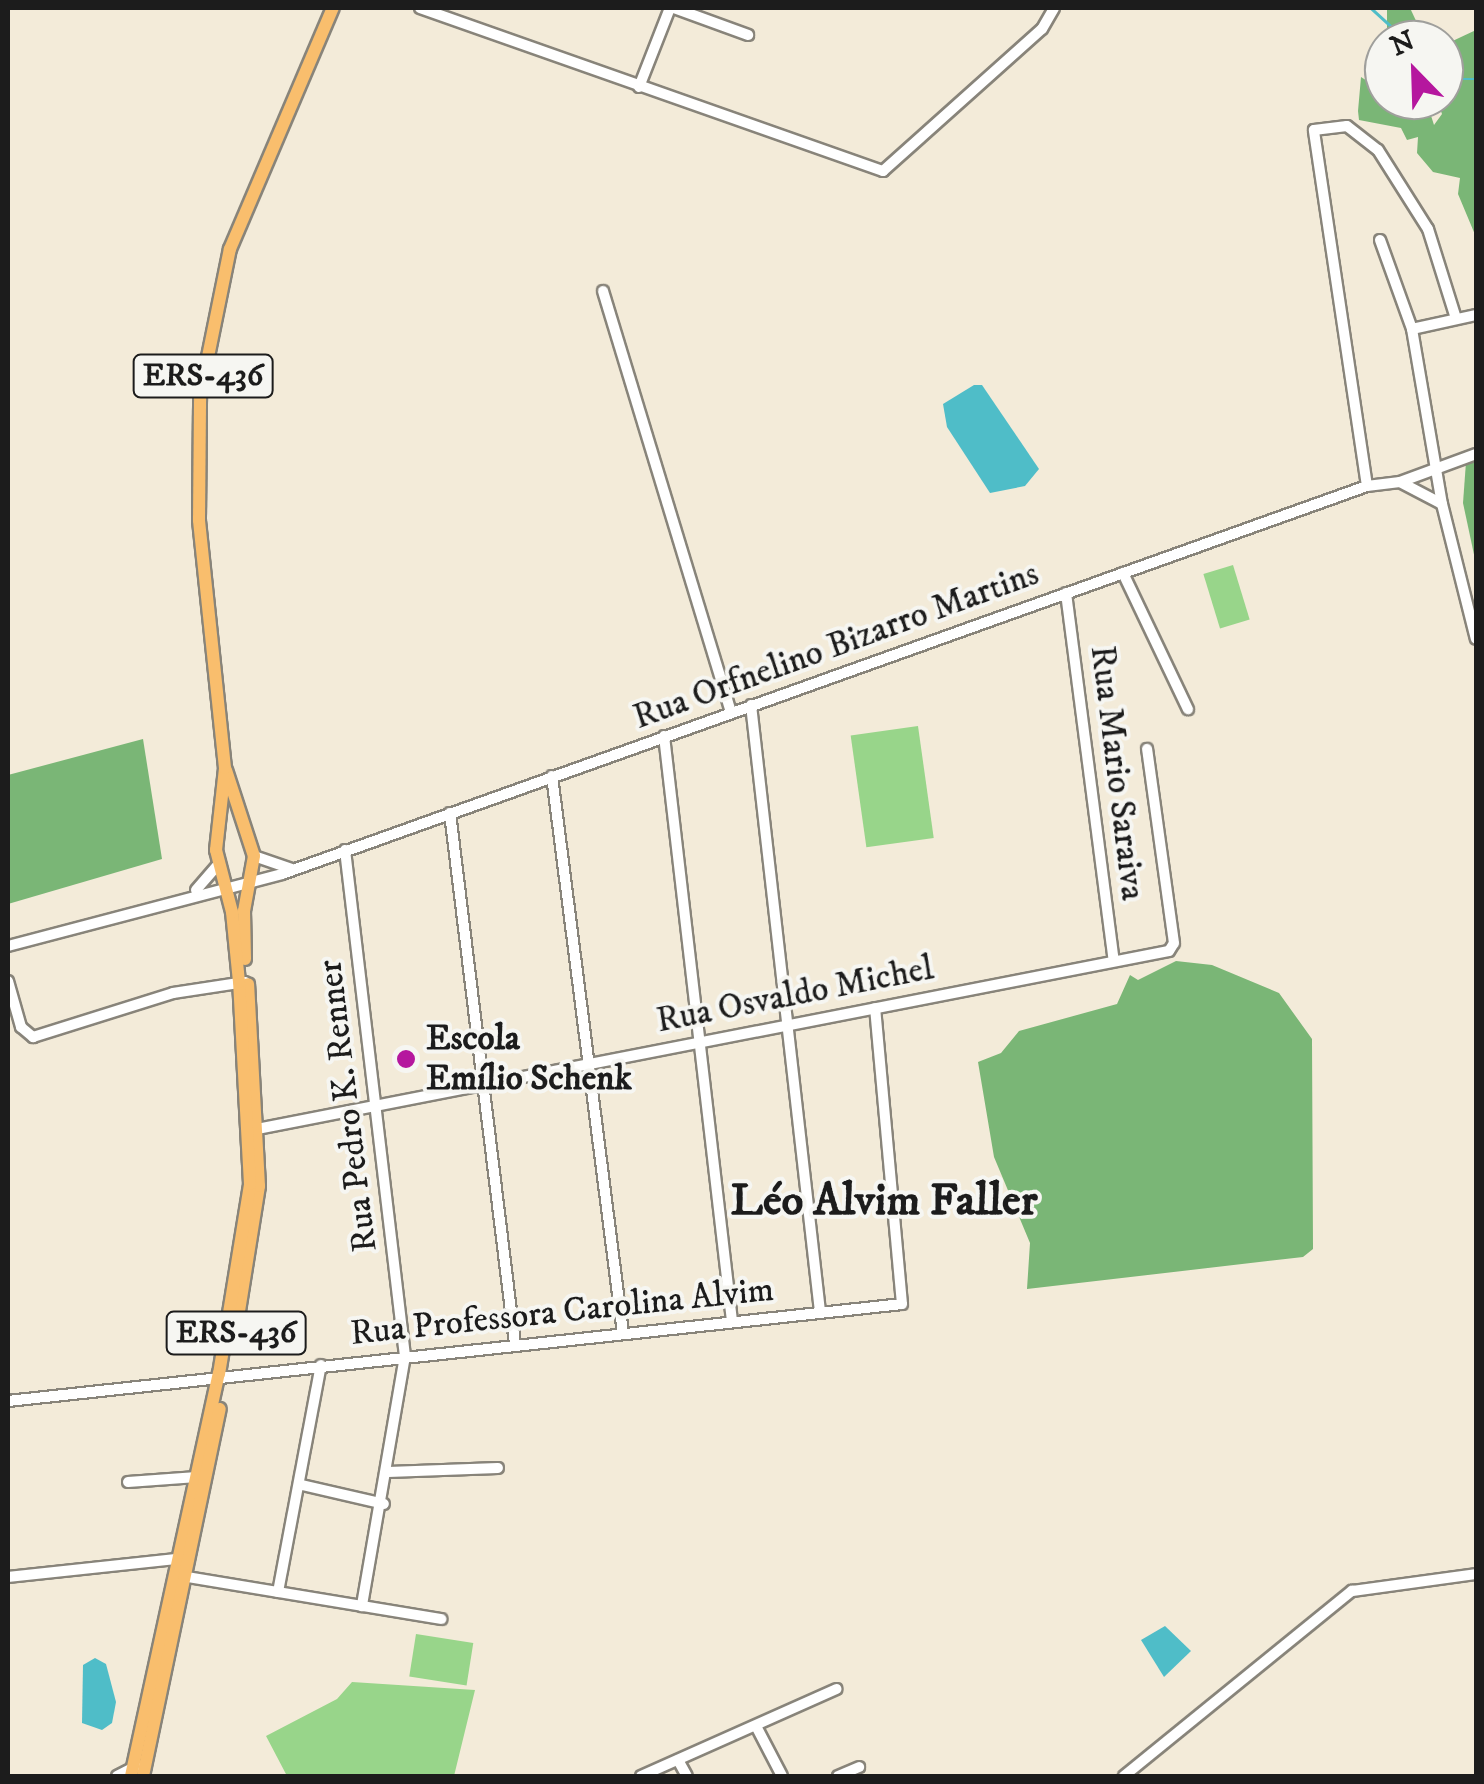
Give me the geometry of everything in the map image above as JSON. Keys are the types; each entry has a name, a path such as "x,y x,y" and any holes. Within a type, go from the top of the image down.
{"main road":[{"name":"ERS-436","path":"184,1558 196,1477 249,1269 255,1129 243,982 226,886 217,866 216,836 224,768 197,471 208,341 250,191 333,8"},
{"name":"ERS-436","path":"224,768 251,835 254,856 244,911 243,982"},
{"path":"216,836 238,826 251,835"},
{"name":"ERS-436","path":"138,1771 223,1374"}],"street":[{"path":"420,8 877,170 896,165 1042,29 1054,8"},
{"path":"639,87 672,8 748,34"},
{"path":"1367,486 1314,130 1347,126 1378,150 1434,244 1455,315"},
{"path":"1380,240 1412,329 1442,504 1476,638"},
{"path":"603,291 731,712"},
{"path":"1412,329 1455,315 1476,315"},
{"name":"Rua Orfnelino Bizarro Martins","path":"8,946 192,894 251,883 1367,486 1400,482 1476,454"},
{"path":"1400,482 1442,504"},
{"path":"1123,573 1188,709"},
{"name":"Rua Mario Saraiva","path":"1066,593 1114,960"},
{"path":"751,706 820,1312"},
{"path":"664,736 732,1321"},
{"name":"Rua Osvaldo Michel","path":"255,1129 1173,948 1147,749"},
{"path":"552,776 623,1333"},
{"path":"450,813 515,1344"},
{"name":"Rua Pedro K. Renner","path":"344,850 406,1356 384,1504 362,1606"},
{"path":"254,856 292,869"},
{"path":"192,894 217,866"},
{"path":"8,981 18,1020 32,1037 173,992 243,982"},
{"name":"Rua Professora Carolina Alvim","path":"8,1401 223,1374 902,1304 875,1008"},
{"path":"278,1592 302,1485 321,1364"},
{"path":"388,1472 498,1468"},
{"path":"128,1482 196,1477"},
{"path":"302,1485 384,1504"},
{"path":"8,1577 184,1558"},
{"path":"1124,1776 1352,1592 1476,1574"},
{"path":"180,1576 441,1619"},
{"path":"641,1776 836,1689"},
{"path":"756,1726 782,1776"},
{"path":"678,1760 687,1776"},
{"path":"838,1776 859,1767"},
{"path":"117,1776 138,1771"}],"green space":[{"path":"1387,8 1410,8 1416,20 1387,20"},
{"path":"1476,30 1476,237 1458,194 1460,178 1433,172 1417,153 1418,137 1407,140 1401,128 1359,120 1358,111 1361,77 1364,120 1432,120 1434,125 1438,120 1464,120 1464,36"},
{"path":"1476,459 1476,564 1463,503 1466,462"},
{"path":"1233,565 1250,620 1220,629 1203,574"},
{"path":"918,726 934,838 866,847 851,735"},
{"path":"143,739 162,859 8,904 8,775"},
{"path":"1176,961 1212,965 1279,993 1312,1039 1313,1249 1303,1257 1027,1289 1030,1243 994,1157 978,1062 1001,1053 1019,1031 1117,1004 1130,975 1138,980"},
{"path":"416,1634 473,1643 467,1686 409,1676"},
{"path":"352,1682 475,1690 454,1776 287,1776 266,1736 337,1699"}],"water":[{"path":"974,385 982,385 1039,469 1025,486 990,493 947,427 943,404"},
{"path":"1165,1626 1191,1651 1164,1677 1141,1640"},
{"path":"95,1658 106,1664 116,1702 112,1723 102,1730 82,1723 83,1665"}],"waterway":[{"path":"1371,8 1384,20"},
{"path":"1464,79 1476,79"}],"place":[{"name":"Escola Emílio Schenk","path":"406,1059"}],"district":[{"name":"Léo Alvim Faller","path":"884,1202"}]}
